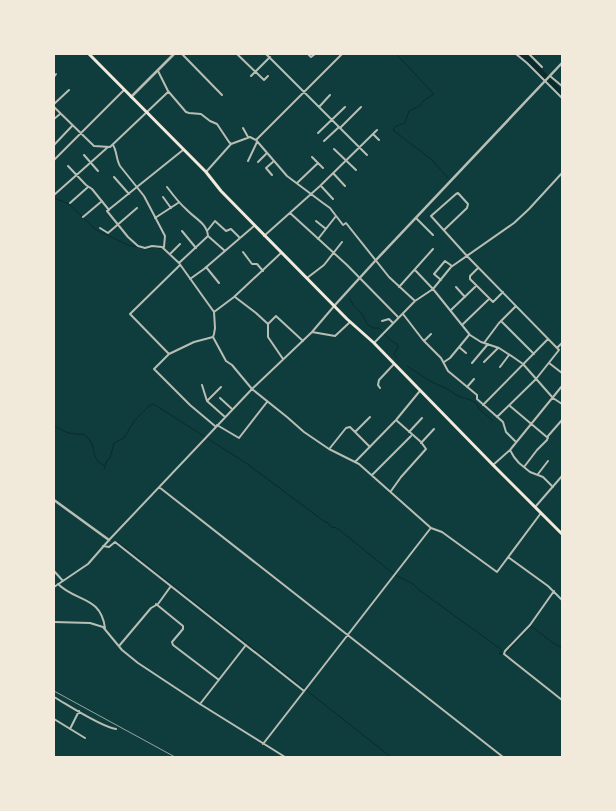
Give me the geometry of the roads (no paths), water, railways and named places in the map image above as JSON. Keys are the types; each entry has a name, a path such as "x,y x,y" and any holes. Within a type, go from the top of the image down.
{"highway":[{"path":"88,54 206,172 216,187 264,236 374,343 562,534"}],"street":[{"path":"131,97 174,54"},
{"path":"182,54 222,95"},
{"path":"237,54 264,80 268,76"},
{"path":"266,54 367,155"},
{"path":"308,54 311,57 315,54"},
{"path":"248,161 257,141 342,54"},
{"path":"516,54 562,98"},
{"path":"529,54 542,66"},
{"path":"251,76 270,58"},
{"path":"54,587 88,564 232,409 312,332 376,260 562,63"},
{"path":"157,71 168,92 186,112 201,114 217,124 225,138 232,144"},
{"path":"550,76 562,86"},
{"path":"69,90 54,106 94,146 108,147"},
{"path":"54,160 124,90"},
{"path":"54,195 90,162 113,145 168,92"},
{"path":"319,107 330,95"},
{"path":"318,133 345,107"},
{"path":"324,141 361,107"},
{"path":"54,119 60,113"},
{"path":"54,145 72,126"},
{"path":"243,128 248,137 257,141 287,176 323,203 343,225 346,223 389,277 415,301"},
{"path":"264,236 320,186 378,130"},
{"path":"373,134 379,140"},
{"path":"206,172 232,144 248,137"},
{"path":"113,145 116,149 120,166 144,196 165,236 164,248"},
{"path":"334,149 356,170"},
{"path":"109,210 183,150"},
{"path":"258,162 267,152"},
{"path":"84,155 98,171"},
{"path":"312,157 323,168"},
{"path":"272,175 266,168 274,161"},
{"path":"297,183 318,163"},
{"path":"68,166 92,189 109,210 107,211 138,246 145,248 159,246 164,248 180,264 214,312 215,328 213,338 226,361 232,365 252,389 304,432 329,449 355,462 372,475 431,528 442,532 496,572 541,513"},
{"path":"333,173 345,186"},
{"path":"374,343 398,317 433,288 452,267 514,223 562,174"},
{"path":"114,177 129,194"},
{"path":"320,186 333,199"},
{"path":"70,203 88,187"},
{"path":"167,187 179,202 198,219 207,231 208,236 225,251"},
{"path":"444,230 467,208 468,204 458,194 431,216 478,268 560,350 536,379 497,417"},
{"path":"163,198 171,208"},
{"path":"84,217 102,201"},
{"path":"155,218 179,202"},
{"path":"100,228 108,232 137,208"},
{"path":"290,213 360,278 398,317"},
{"path":"318,239 336,216"},
{"path":"416,218 433,235"},
{"path":"207,231 215,221 226,231 231,229 240,238"},
{"path":"316,221 326,229"},
{"path":"190,279 255,226"},
{"path":"182,231 196,248"},
{"path":"169,354 130,314 208,236"},
{"path":"307,278 324,265 342,242"},
{"path":"170,254 180,244"},
{"path":"399,287 433,250"},
{"path":"242,252 252,264 257,264 263,271"},
{"path":"214,312 234,297 282,253"},
{"path":"441,280 434,274 445,261 452,267"},
{"path":"206,267 218,283"},
{"path":"478,268 469,278 489,299 493,302 503,292"},
{"path":"415,270 433,288 470,334 476,339 498,348 523,364 553,398 562,404"},
{"path":"450,311 476,286"},
{"path":"456,287 465,297"},
{"path":"234,297 268,324"},
{"path":"462,325 489,299"},
{"path":"484,343 501,321 516,306"},
{"path":"403,314 423,340 441,358 448,371 477,395 477,399 503,422 506,432 516,442"},
{"path":"283,359 268,337 268,324 276,316 303,341"},
{"path":"382,321 389,319 393,323"},
{"path":"501,321 534,354"},
{"path":"312,332 335,336 351,322"},
{"path":"423,340 431,334"},
{"path":"444,362 450,358 470,334"},
{"path":"213,338 194,342 169,354 154,369 216,426 239,438 268,402"},
{"path":"483,405 548,338"},
{"path":"557,348 562,343"},
{"path":"472,363 488,344"},
{"path":"459,347 466,353"},
{"path":"484,362 498,348"},
{"path":"500,367 510,355"},
{"path":"549,363 562,373"},
{"path":"380,388 378,385 379,380 394,364"},
{"path":"467,387 474,379"},
{"path":"202,385 208,400 225,417"},
{"path":"208,400 220,387"},
{"path":"493,465 510,450 562,388"},
{"path":"355,462 396,420 420,390"},
{"path":"220,398 232,409"},
{"path":"510,406 548,438"},
{"path":"355,432 370,417"},
{"path":"408,432 422,418"},
{"path":"391,491 426,449 396,420"},
{"path":"524,467 562,420"},
{"path":"329,449 346,428 350,427 370,447"},
{"path":"421,443 434,428"},
{"path":"372,475 412,435"},
{"path":"510,450 524,467 530,472 543,477 553,487"},
{"path":"538,474 548,461"},
{"path":"535,507 562,476"},
{"path":"159,487 503,757"},
{"path":"54,500 109,540"},
{"path":"263,744 431,528"},
{"path":"103,546 108,547 115,542 304,691"},
{"path":"508,557 554,591 562,600"},
{"path":"54,571 63,581"},
{"path":"58,584 67,591 94,604 101,615 105,629"},
{"path":"119,647 171,586"},
{"path":"554,591 530,625 504,654 562,700"},
{"path":"156,604 183,626 183,629 172,644 219,680"},
{"path":"54,622 100,625 119,647 138,663 284,757"},
{"path":"200,704 246,645"},
{"path":"54,698 116,729"},
{"path":"70,729 80,712"},
{"path":"54,719 85,738"}],"waterway":[{"path":"396,54 434,94 423,101 421,105 409,111 405,123 396,126 393,130 432,160 448,178"},
{"path":"523,54 562,94"},
{"path":"54,198 69,204 96,230 128,245 146,249 155,247 161,249"},
{"path":"349,298 362,314 367,324 373,328 379,328 383,332"},
{"path":"384,334 398,345 394,354 397,358"},
{"path":"407,366 458,396 471,400 493,421"},
{"path":"104,469 107,460 110,458 114,443 124,438 134,421 149,406 155,405 246,463 327,522 331,527 337,528 394,574 413,585 502,650 499,654 506,653 531,626 562,648"},
{"path":"54,426 70,433 86,436 92,445 97,460 104,465"},
{"path":"118,542 391,757"}],"railway":[{"path":"54,691 175,757"}]}
